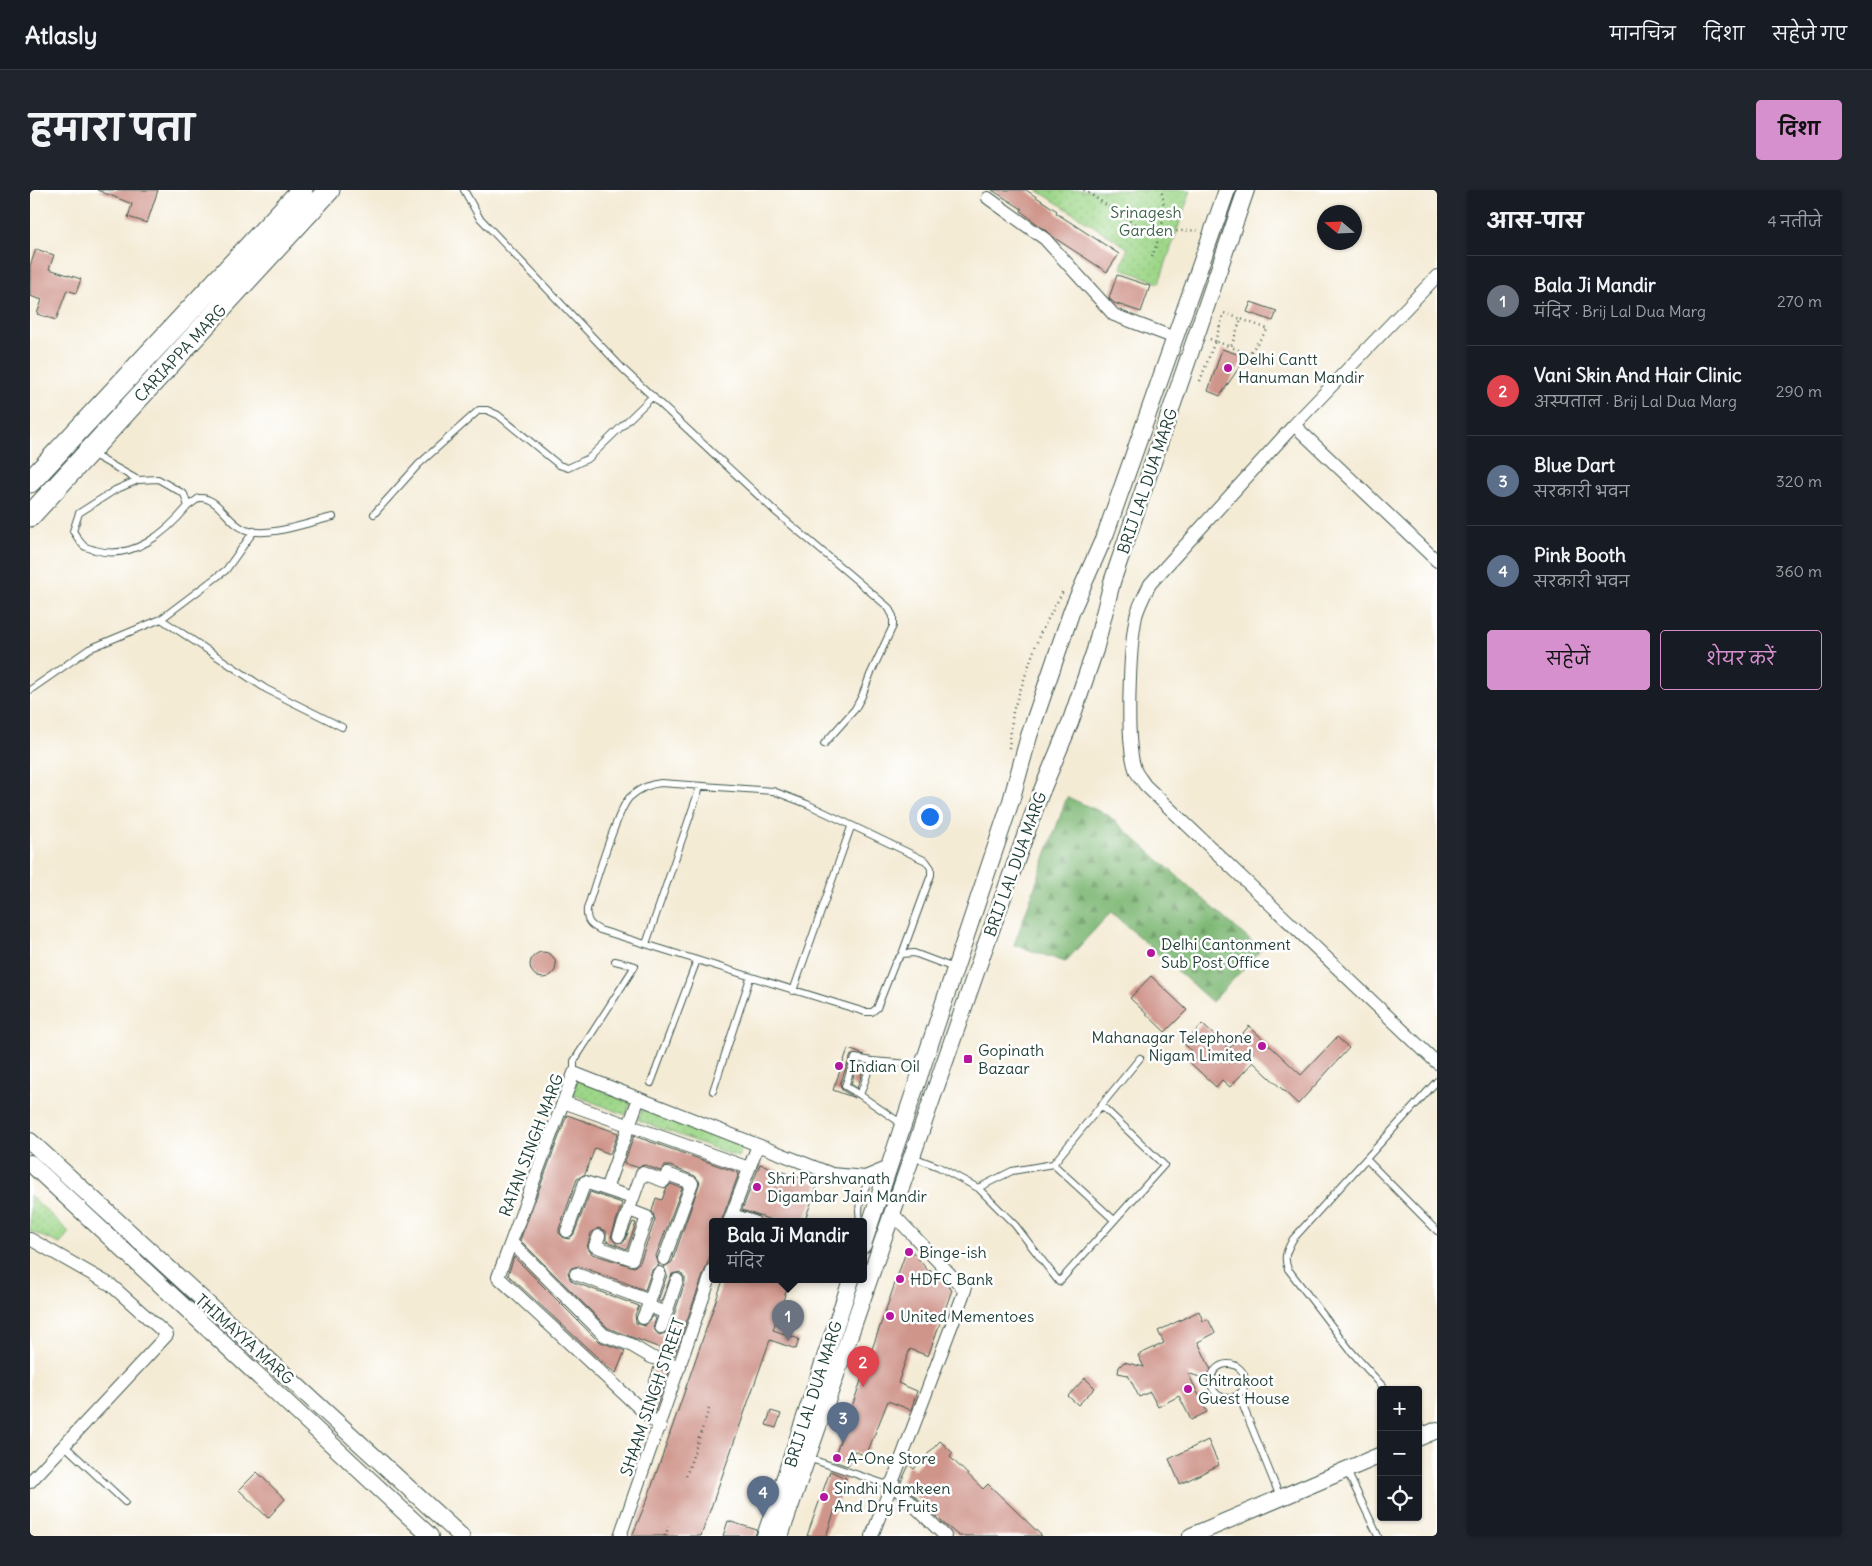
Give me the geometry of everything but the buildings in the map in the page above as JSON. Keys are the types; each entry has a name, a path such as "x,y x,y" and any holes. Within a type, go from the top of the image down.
{"main road":[{"name":"CARIAPPA MARG","path":"30,482 302,190"},
{"name":"CARIAPPA MARG","path":"30,516 329,190"}],"street":[{"name":"BRIJ LAL DUA MARG","path":"867,1223 889,1167 1072,610 1106,533 1227,190"},
{"name":"BRIJ LAL DUA MARG","path":"780,1536 1037,804 1070,722 1095,650 1112,582 1246,190"},
{"path":"988,198 1045,239 1114,315 1175,338"},
{"path":"1437,276 1294,425 1150,584 1137,614 1132,652 1131,748 1135,769 1145,785 1437,1063"},
{"path":"1294,425 1437,561"},
{"name":"RATAN SINGH MARG","path":"660,1427 498,1277 574,1073 832,1174 871,1176"},
{"path":"606,1189 639,1098"},
{"path":"563,1102 749,1168"},
{"name":"THIMAYYA MARG","path":"30,1141 461,1536"},
{"path":"730,1218 758,1145"},
{"name":"THIMAYYA MARG","path":"30,1163 430,1536"},
{"path":"871,1176 889,1167"},
{"path":"620,1236 642,1172 664,1181 667,1174 692,1182 664,1259"},
{"path":"568,1231 585,1182 633,1198"},
{"path":"599,1236 596,1246 632,1260 647,1217 629,1210"},
{"path":"872,1536 965,1290 892,1213"},
{"path":"30,1238 111,1285 166,1335 31,1478"},
{"path":"511,1242 604,1335 629,1344 651,1357 680,1367"},
{"path":"647,1309 659,1273"},
{"path":"576,1274 647,1309 666,1313"},
{"path":"661,1326 677,1280"},
{"name":"SHAAM SINGH STREET","path":"620,1536 660,1427 709,1281"},
{"name":"BRIJ LAL DUA MARG","path":"765,1536 850,1283"},
{"path":"185,1307 196,1295"},
{"path":"1191,1536 1377,1457"},
{"path":"891,1485 945,1536"}],"lane":[{"path":"464,190 479,217 623,369 777,513 888,608 893,616 893,626 862,696 855,709 824,744"},
{"path":"374,514 418,464 479,410 487,410 498,415 559,465 568,468 590,458 653,396"},
{"path":"88,453 138,480"},
{"path":"188,506 184,494 158,479 138,480 115,490 79,513 73,531 84,547 104,552 128,551 146,543 172,525 188,506 199,498 210,499 240,527 264,533 334,517"},
{"path":"30,690 89,648 161,619 226,570 254,531"},
{"path":"161,619 266,689 342,726"},
{"path":"651,784 700,787 773,791 807,804 851,827 926,861 931,868 930,875 902,954 895,963 881,1000 872,1012 750,978 590,925 586,918 586,909 620,814 630,797 651,784"},
{"path":"646,944 700,787"},
{"path":"793,991 851,827"},
{"path":"902,954 914,953 955,968"},
{"path":"651,1083 697,960"},
{"path":"574,1073 574,1061 635,966 615,961"},
{"path":"713,1091 750,978"},
{"path":"903,1125 845,1086 855,1058 923,1065"},
{"path":"978,1188 1012,1171 1053,1164 1140,1058"},
{"path":"860,1095 872,1061"},
{"path":"1382,1386 1350,1350 1284,1262 1286,1251 1293,1239 1437,1081"},
{"path":"912,1156 939,1167 978,1188 1015,1225 1059,1282 1164,1165 1101,1105"},
{"path":"1367,1160 1437,1231"},
{"path":"1053,1164 1114,1220"},
{"path":"859,1218 861,1198 871,1176"},
{"path":"1224,1364 1232,1364 1242,1371 1246,1382 1244,1390 1239,1396 1226,1399 1218,1396 1213,1390 1211,1379 1217,1368 1224,1364"},
{"path":"1239,1396 1281,1498"},
{"path":"64,1445 125,1502"},
{"path":"807,1458 891,1485"},
{"path":"1347,1470 1378,1536"}],"path":[{"path":"1084,190 1145,230 1161,232 1203,230"},
{"path":"1152,257 1163,222 1164,198 1161,190"},
{"path":"1196,334 1215,340 1249,354 1268,329 1224,314 1215,340 1200,381"},
{"path":"1231,347 1241,319"},
{"path":"686,1476 709,1409"},
{"path":"666,1536 669,1526"}],"green space":[{"name":"Srinagesh Garden","path":"1037,190 1191,190 1159,283 1121,268 1128,248"},
{"path":"1067,797 1108,815 1261,950 1212,1002 1111,912 1065,962 1014,945"},
{"path":"578,1079 632,1100 626,1115 572,1094"},
{"path":"643,1107 743,1144 738,1157 638,1120"},
{"path":"30,1195 69,1232 60,1244 30,1231"}],"place":[{"name":"Delhi Cantt Hanuman Mandir","path":"1228,368"},
{"name":"Delhi Cantonment Sub Post Office","path":"1151,953"},
{"name":"Mahanagar Telephone Nigam Limited","path":"1262,1046"},
{"name":"Gopinath Bazaar","path":"968,1059"},
{"name":"Indian Oil","path":"839,1066"},
{"name":"Shri Parshvanath Digambar Jain Mandir","path":"757,1187"},
{"name":"Binge-ish","path":"909,1252"},
{"name":"HDFC Bank","path":"900,1279"},
{"name":"United Mementoes","path":"890,1316"},
{"name":"Bala Ji Mandir","path":"788,1341"},
{"name":"Vani Skin And Hair Clinic","path":"863,1387"},
{"name":"Chitrakoot Guest House","path":"1188,1389"},
{"name":"Blue Dart","path":"843,1443"},
{"name":"A-One Store","path":"837,1458"},
{"name":"Sindhi Namkeen And Dry Fruits","path":"824,1497"},
{"name":"Pink Booth","path":"763,1517"}]}
